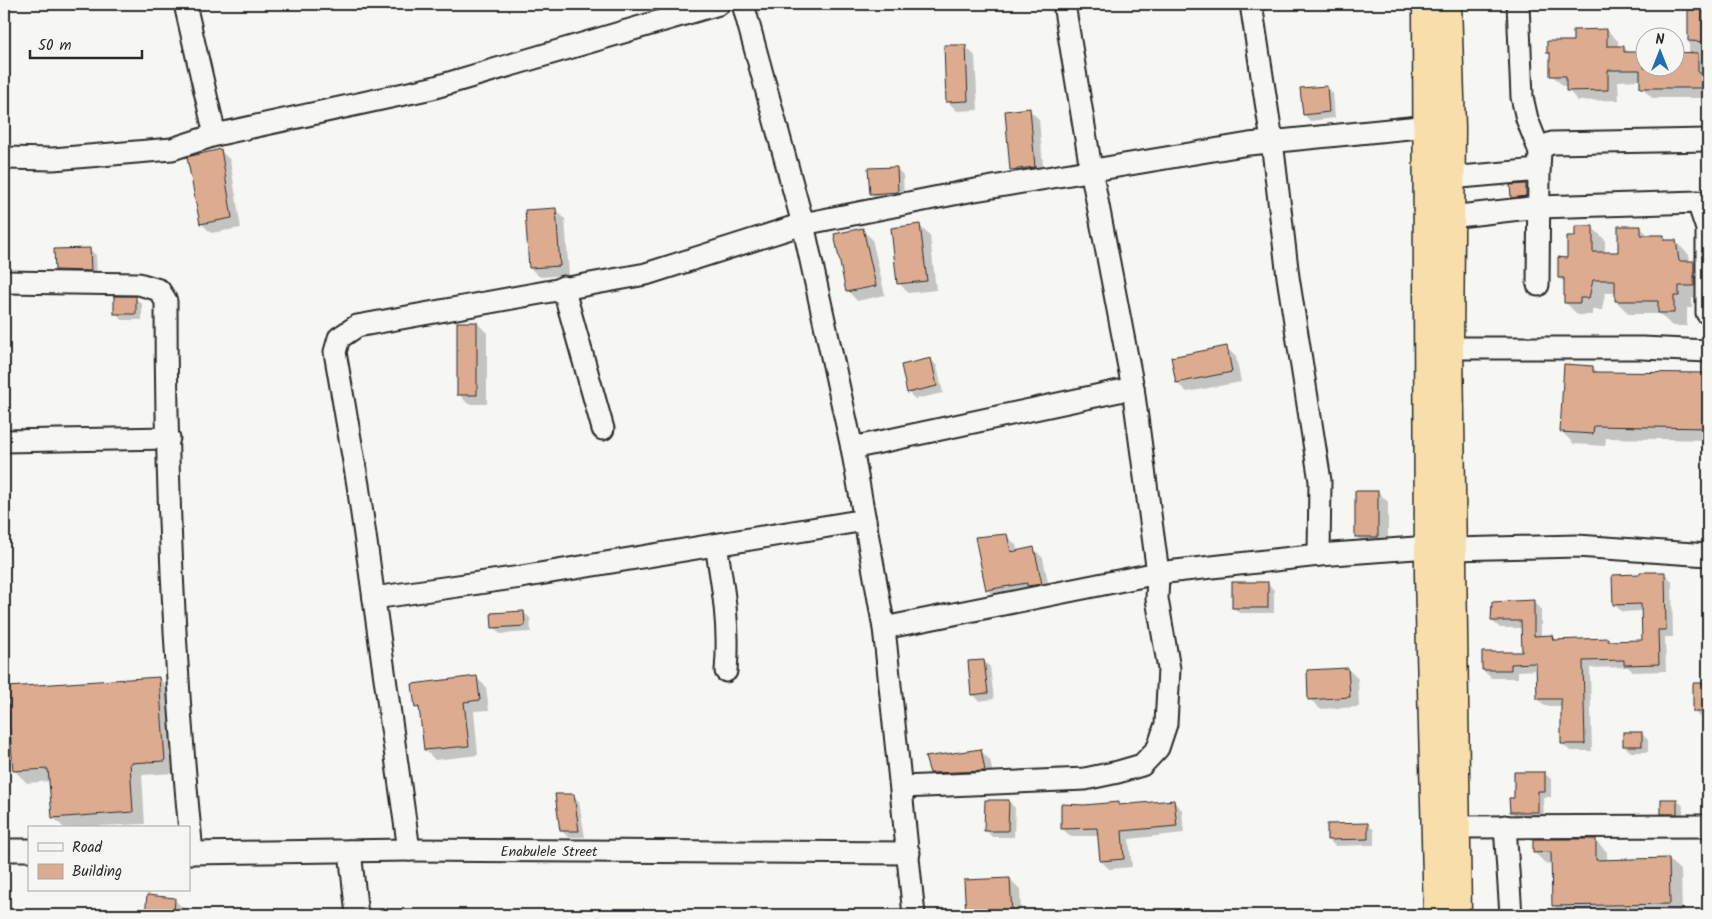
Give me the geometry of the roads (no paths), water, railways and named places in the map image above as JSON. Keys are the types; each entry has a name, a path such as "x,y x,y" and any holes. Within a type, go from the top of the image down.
{"highway":[{"path":"1427,4 1442,548 1457,827 1457,915"},
{"path":"1438,915 1442,548 1449,348 1451,128 1447,4"}],"street":[{"path":"185,4 215,135"},
{"path":"4,158 53,159 172,149 215,135 432,88 719,4"},
{"path":"743,4 803,224 852,448 884,628 914,915"},
{"path":"902,787 1085,779 1118,772 1142,764 1158,748 1166,724 1169,668 1157,599 1158,573 1133,388 1091,169 1064,4"},
{"path":"1250,4 1272,141 1288,277 1320,481 1319,555"},
{"path":"1518,4 1522,97 1526,119 1540,161"},
{"path":"409,850 374,598 335,352 338,338 357,326 563,287 646,274 803,224 1091,169 1272,141 1429,126"},
{"path":"1538,285 1540,161 1544,146 1552,143 1708,140"},
{"path":"1450,178 1540,161"},
{"path":"1450,217 1539,207 1698,202 1707,229 1706,313"},
{"path":"4,282 139,284 159,290 166,301 180,731 188,826"},
{"path":"563,287 603,429"},
{"path":"1449,348 1586,348 1708,351"},
{"path":"852,448 1133,388"},
{"path":"4,441 169,438"},
{"path":"374,598 521,577 865,520"},
{"path":"716,545 726,610 728,645 726,672"},
{"path":"884,628 1158,573 1319,555 1442,548 1577,546 1708,555"},
{"path":"1505,826 1511,915"},
{"path":"1457,827 1708,826"},
{"path":"4,850 28,850"},
{"name":"Enabulele Street","path":"190,853 409,850 909,853"},
{"path":"350,851 357,915"}]}
